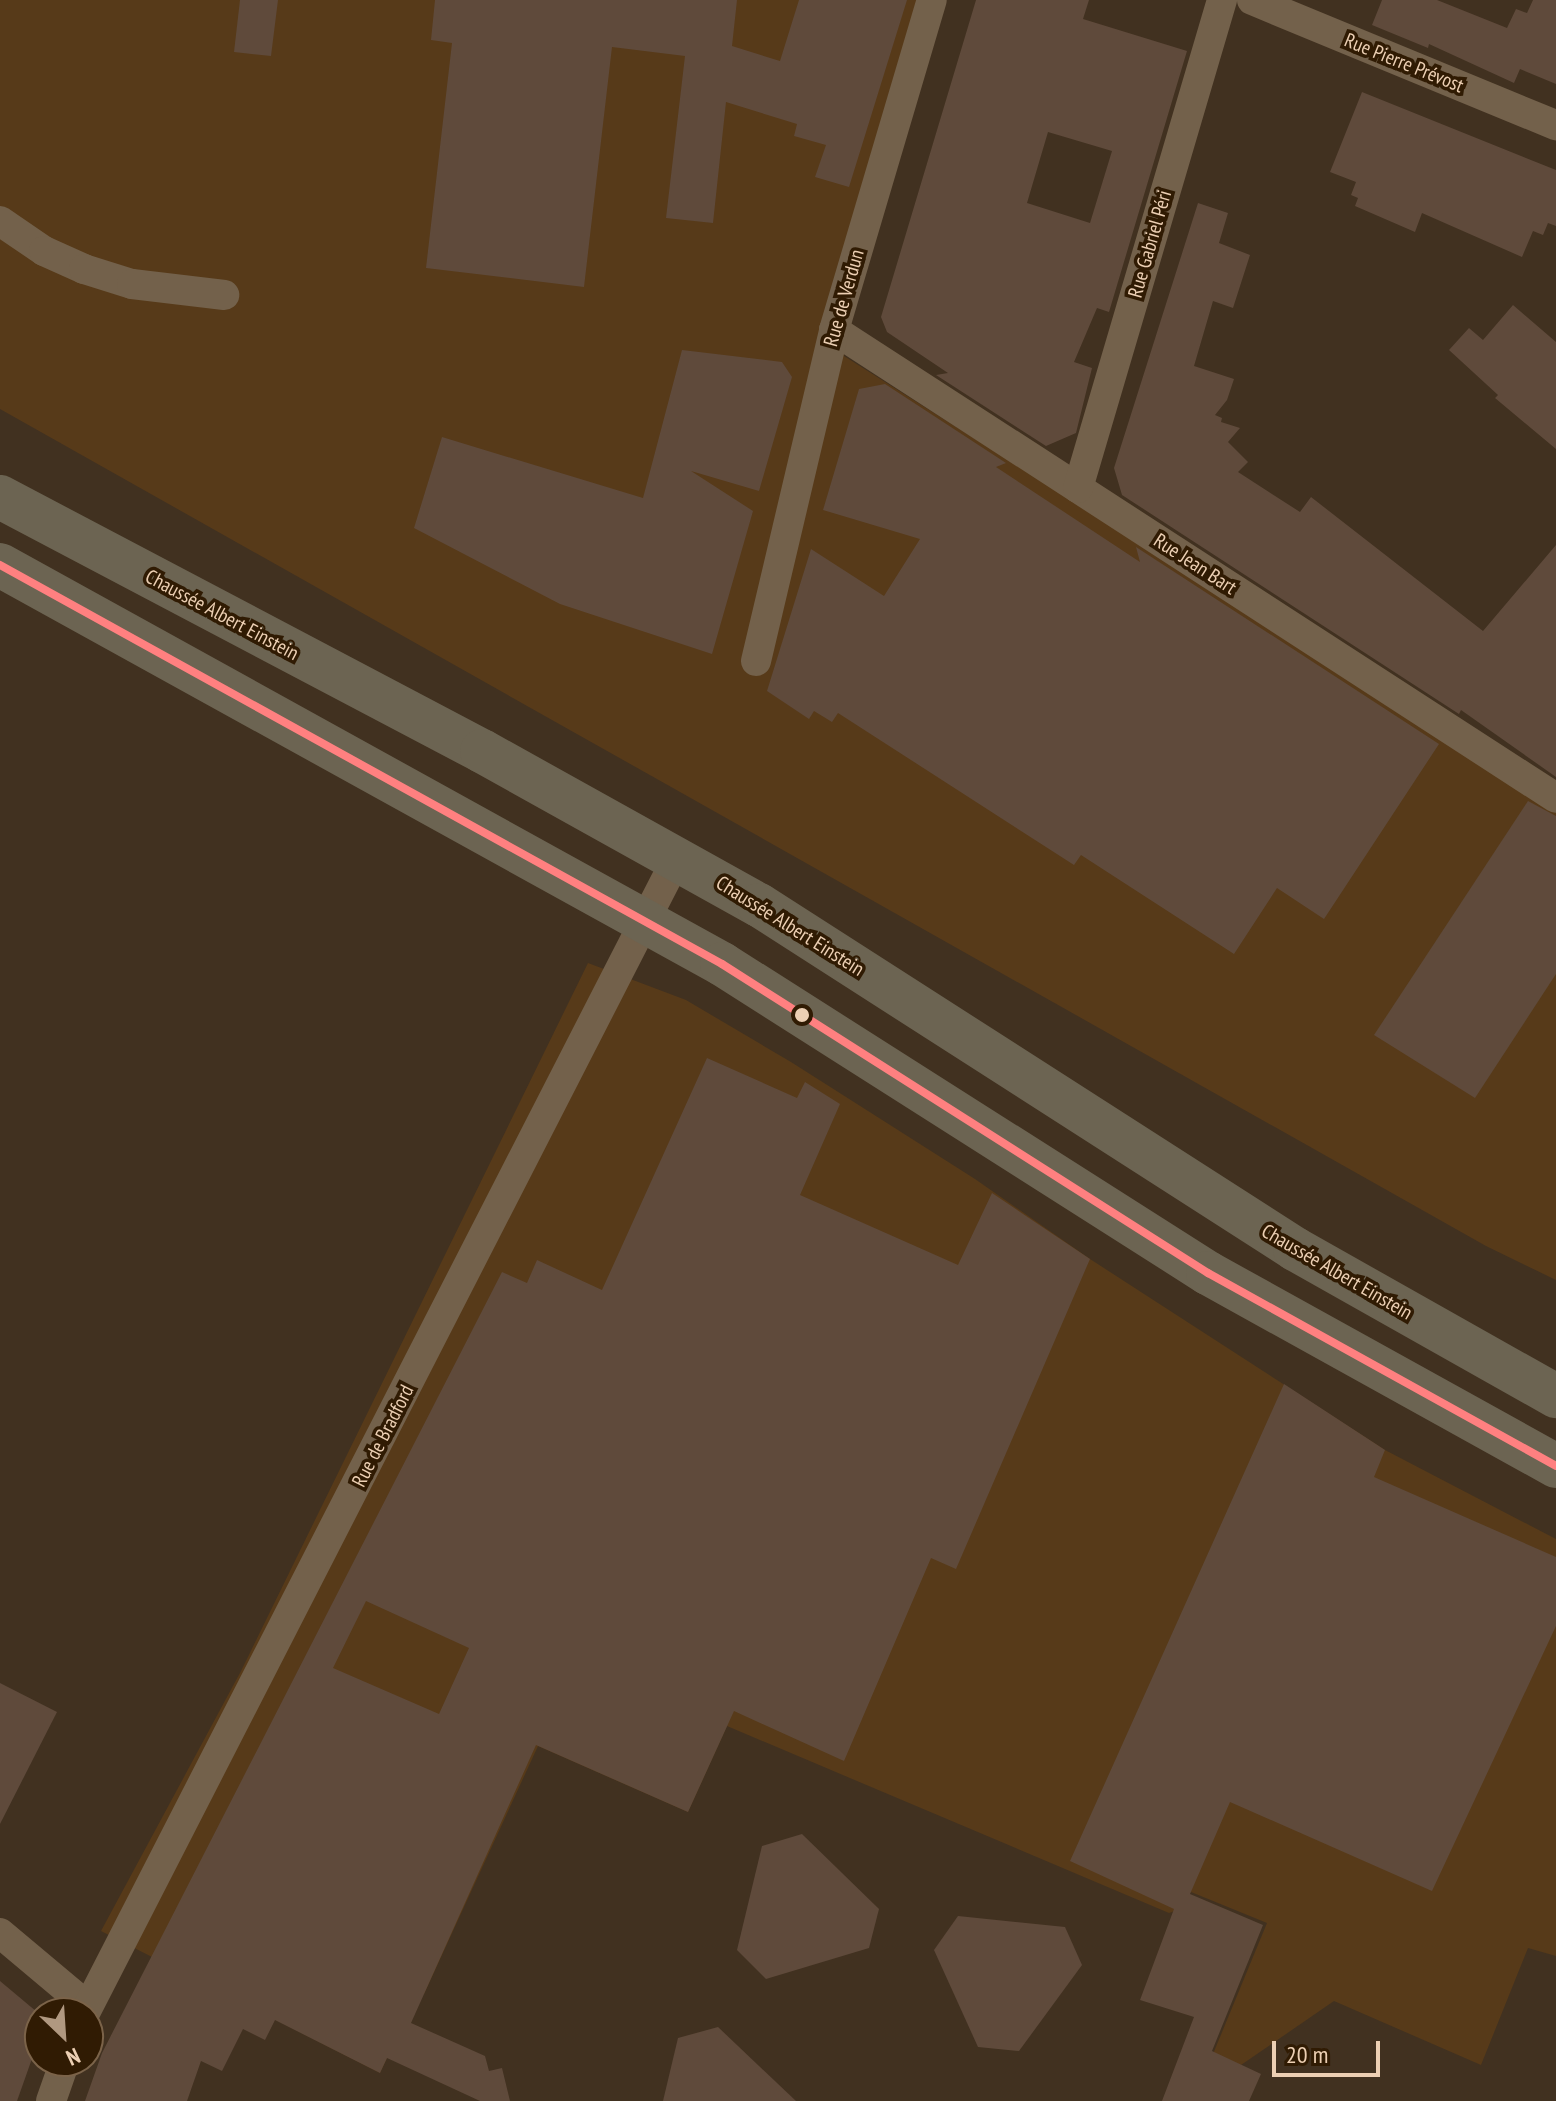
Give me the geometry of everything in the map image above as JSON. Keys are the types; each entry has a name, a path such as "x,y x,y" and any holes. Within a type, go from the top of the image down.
{"main road":[{"name":"Chaussée Albert Einstein","path":"0,497 494,757 677,858 770,912 1295,1249 1556,1396"},
{"path":"0,565 646,922 841,1038 1208,1273 1556,1466"}],"street":[{"name":"Rue de Verdun","path":"756,661 834,330 932,0"},
{"name":"Rue Gabriel Péri","path":"1078,488 1222,0"},
{"name":"Rue Pierre Prévost","path":"1252,0 1556,125"},
{"path":"0,221 44,251 84,269 132,284 224,295"},
{"name":"Rue Jean Bart","path":"834,330 1556,798"},
{"name":"Rue de Bradford","path":"93,1997 677,858"},
{"path":"0,1933 71,1997"},
{"path":"51,2101 59,2077"}],"shaded area":[{"path":"0,0 921,0 844,356 1556,806 1556,1280 1486,1246 0,409"},
{"path":"588,963 686,1000 791,1062 975,1179 1090,1259 1385,1450 1556,1539 1556,1956 1528,1948 1481,2065 1334,2001 1241,2065 1213,2054 1267,1923 1191,1892 1178,1910 1169,1913 727,1726 688,1812 538,1746 424,1994 418,1992 380,2073 101,1931 241,1671"}],"building":[{"path":"240,0 278,0 271,56 234,52"},
{"path":"435,0 737,0 732,46 780,61 799,0 907,0 849,187 815,177 826,145 794,136 797,124 726,102 713,223 666,218 685,56 612,47 584,287 426,268 452,43 431,40"},
{"path":"976,0 1089,0 1083,19 1187,51 1109,312 1097,308 1074,362 1092,368 1076,433 1046,446 936,375 948,373 887,332 881,317","holes":["1048,132 1112,151 1090,223 1027,203"]},
{"path":"1382,0 1437,0 1507,28 1516,9 1527,13 1533,0 1556,0 1556,84 1520,69 1514,83 1429,44 1428,48 1372,25"},
{"path":"1362,92 1556,170 1556,226 1548,223 1543,235 1533,231 1522,257 1422,213 1415,232 1355,206 1358,198 1351,195 1356,182 1330,172"},
{"path":"1198,203 1228,213 1219,243 1250,255 1233,308 1213,301 1194,366 1234,379 1227,400 1215,415 1222,418 1221,422 1240,428 1228,442 1248,462 1238,472 1300,512 1311,497 1483,631 1556,545 1556,777 1461,710 1459,714 1122,495 1114,468"},
{"path":"1513,305 1556,342 1556,449 1495,398 1498,395 1449,350 1469,328 1483,340"},
{"path":"682,350 782,362 792,377 759,491 691,471 753,511 712,654 560,604 414,528 442,437 643,498"},
{"path":"885,384 1006,463 996,467 1140,562 1136,547 1439,744 1324,919 1277,888 1234,954 1081,855 1074,865 838,713 832,722 814,711 809,719 767,691 811,549 884,596 920,539 823,510 859,389"},
{"path":"1528,801 1556,816 1556,974 1475,1098 1374,1035"},
{"path":"707,1058 797,1098 805,1082 840,1104 800,1195 958,1265 992,1193 1090,1259 956,1569 931,1558 844,1761 734,1711 688,1812 536,1745 411,2023 485,2056 489,2071 502,2068 510,2101 480,2101 387,2058 380,2073 275,2020 265,2040 243,2029 222,2071 201,2061 187,2101 85,2101 94,2077 104,2077 104,2049 502,1272 527,1283 537,1260 602,1290","holes":["366,1601 469,1648 439,1714 333,1668"]},
{"path":"1284,1384 1385,1450 1374,1477 1556,1557 1556,1626 1432,1891 1230,1802 1190,1894 1263,1925 1212,2051 1261,2074 1249,2101 1162,2101 1194,2017 1140,2000 1174,1909 1070,1861"},
{"path":"0,1683 57,1712 0,1824"},
{"path":"802,1834 879,1909 869,1948 766,1979 737,1950 762,1846"},
{"path":"958,1916 1065,1927 1082,1965 1019,2051 978,2047 934,1950"},
{"path":"0,1981 24,2001 25,2077 17,2101 0,2101"},
{"path":"718,2027 796,2101 663,2101 678,2038"}],"transit line":[{"path":"0,565 722,964 1208,1273 1556,1466"}]}
